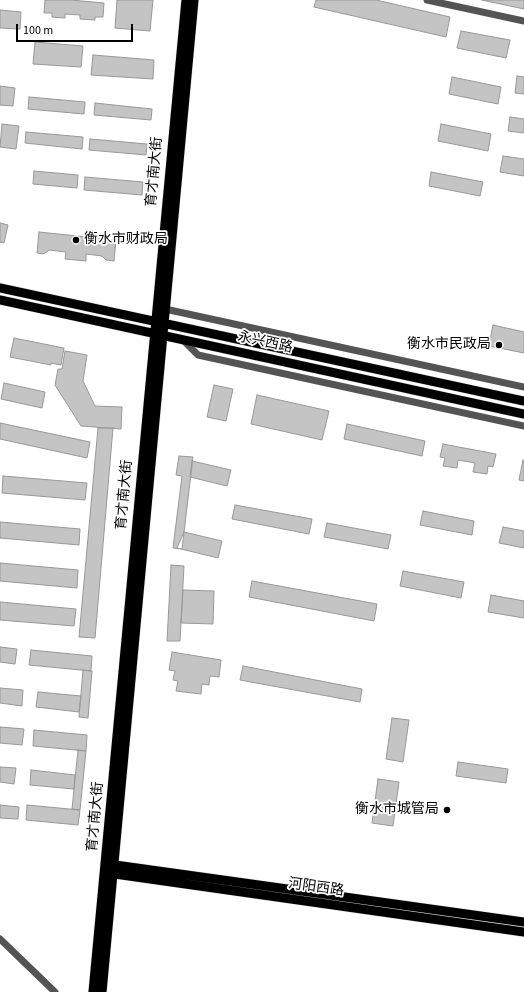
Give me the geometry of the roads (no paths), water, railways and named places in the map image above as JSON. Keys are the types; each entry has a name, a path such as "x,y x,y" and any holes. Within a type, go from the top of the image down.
{"main road":[{"name":"育才南大街","path":"93,992 109,868 159,335 186,0"},
{"name":"育才南大街","path":"160,322 165,309 194,0"},
{"name":"永兴西路","path":"0,288 524,401"},
{"name":"永兴西路","path":"0,300 524,414"},
{"name":"育才南大街","path":"102,992 109,868"},
{"name":"河阳西路","path":"109,868 524,922"},
{"name":"河阳西路","path":"109,868 524,932"}],"street":[{"path":"427,0 524,21"},
{"path":"165,309 524,386"},
{"path":"183,340 198,355 524,426"},
{"path":"0,938 55,992"}],"place":[{"name":"衡水市财政局","path":"76,240"},
{"name":"衡水市民政局","path":"499,345"},
{"name":"衡水市城管局","path":"447,810"}]}
